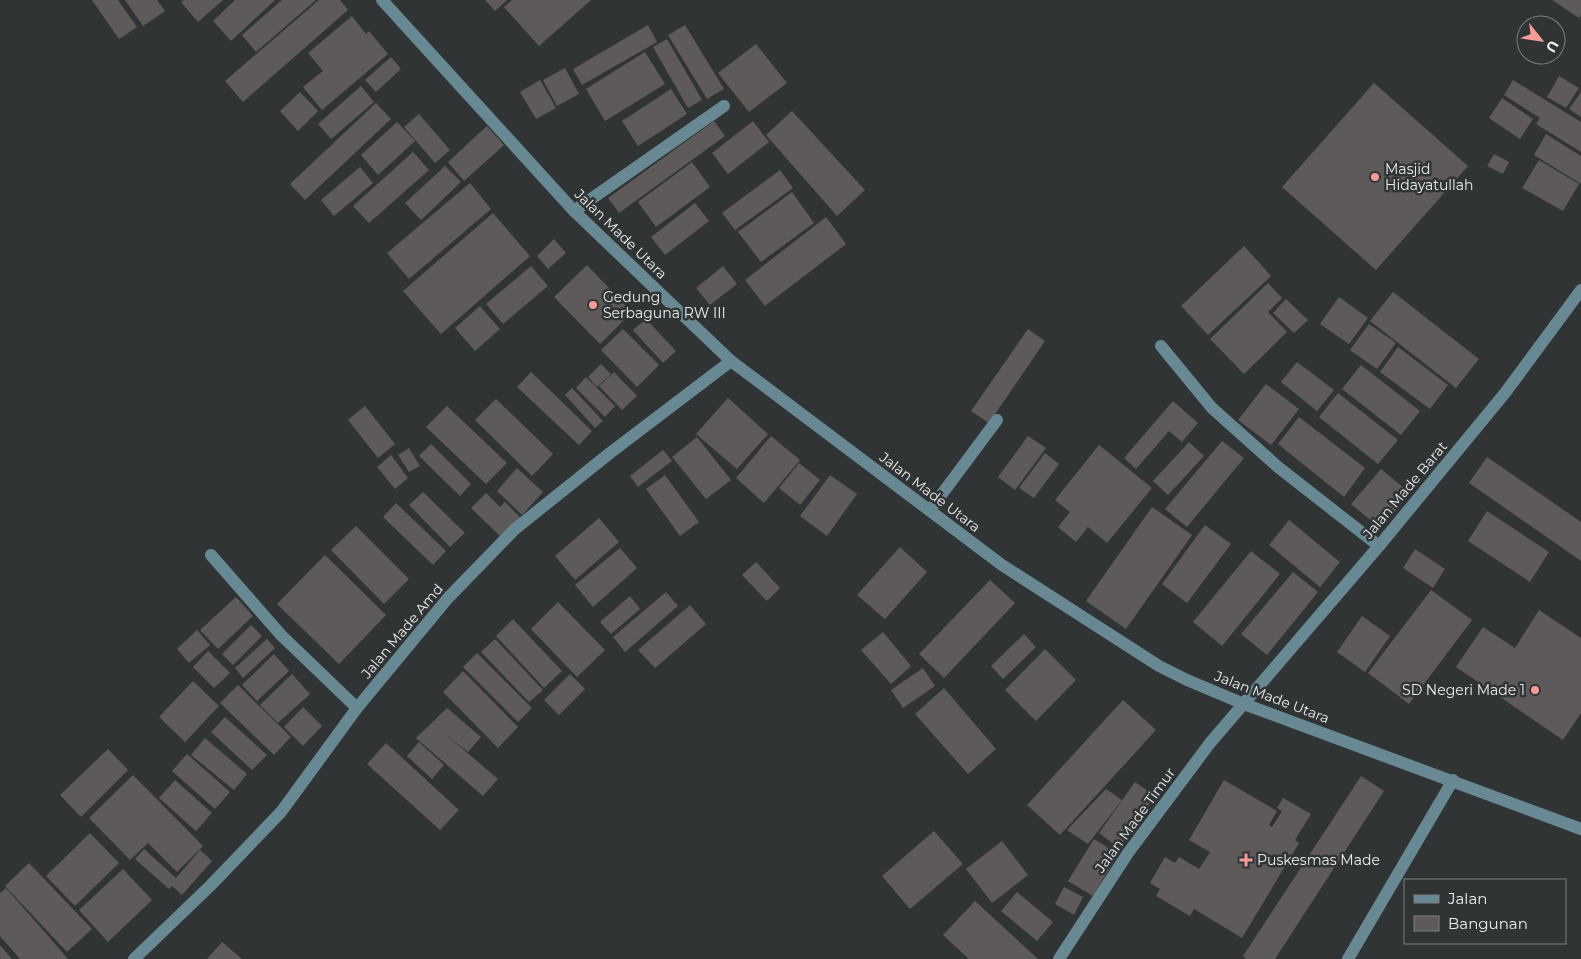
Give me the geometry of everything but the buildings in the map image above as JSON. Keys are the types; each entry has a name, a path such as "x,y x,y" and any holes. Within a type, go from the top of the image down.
{"street":[{"name":"Jalan Made Utara","path":"382,0 574,211 731,361 1002,565 1159,666 1244,704 1581,829"},
{"path":"574,211 724,106"},
{"name":"Jalan Made Barat","path":"1244,704 1379,546 1505,393 1581,290"},
{"path":"1161,346 1212,408 1278,467 1379,546"},
{"name":"Jalan Made Amd","path":"134,959 211,885 281,812 357,708 448,598 515,529 610,453 731,361"},
{"path":"930,510 997,420"},
{"path":"211,555 281,635 357,708"},
{"name":"Jalan Made Timur","path":"1059,959 1128,853 1210,743 1244,704"},
{"path":"1348,959 1453,780"}],"place":[{"name":"Masjid Hidayatullah","path":"1375,177"},
{"name":"Gedung Serbaguna RW III","path":"593,305"},
{"name":"SD Negeri Made 1","path":"1535,690"},
{"name":"Puskesmas Made","path":"1246,860"}]}
